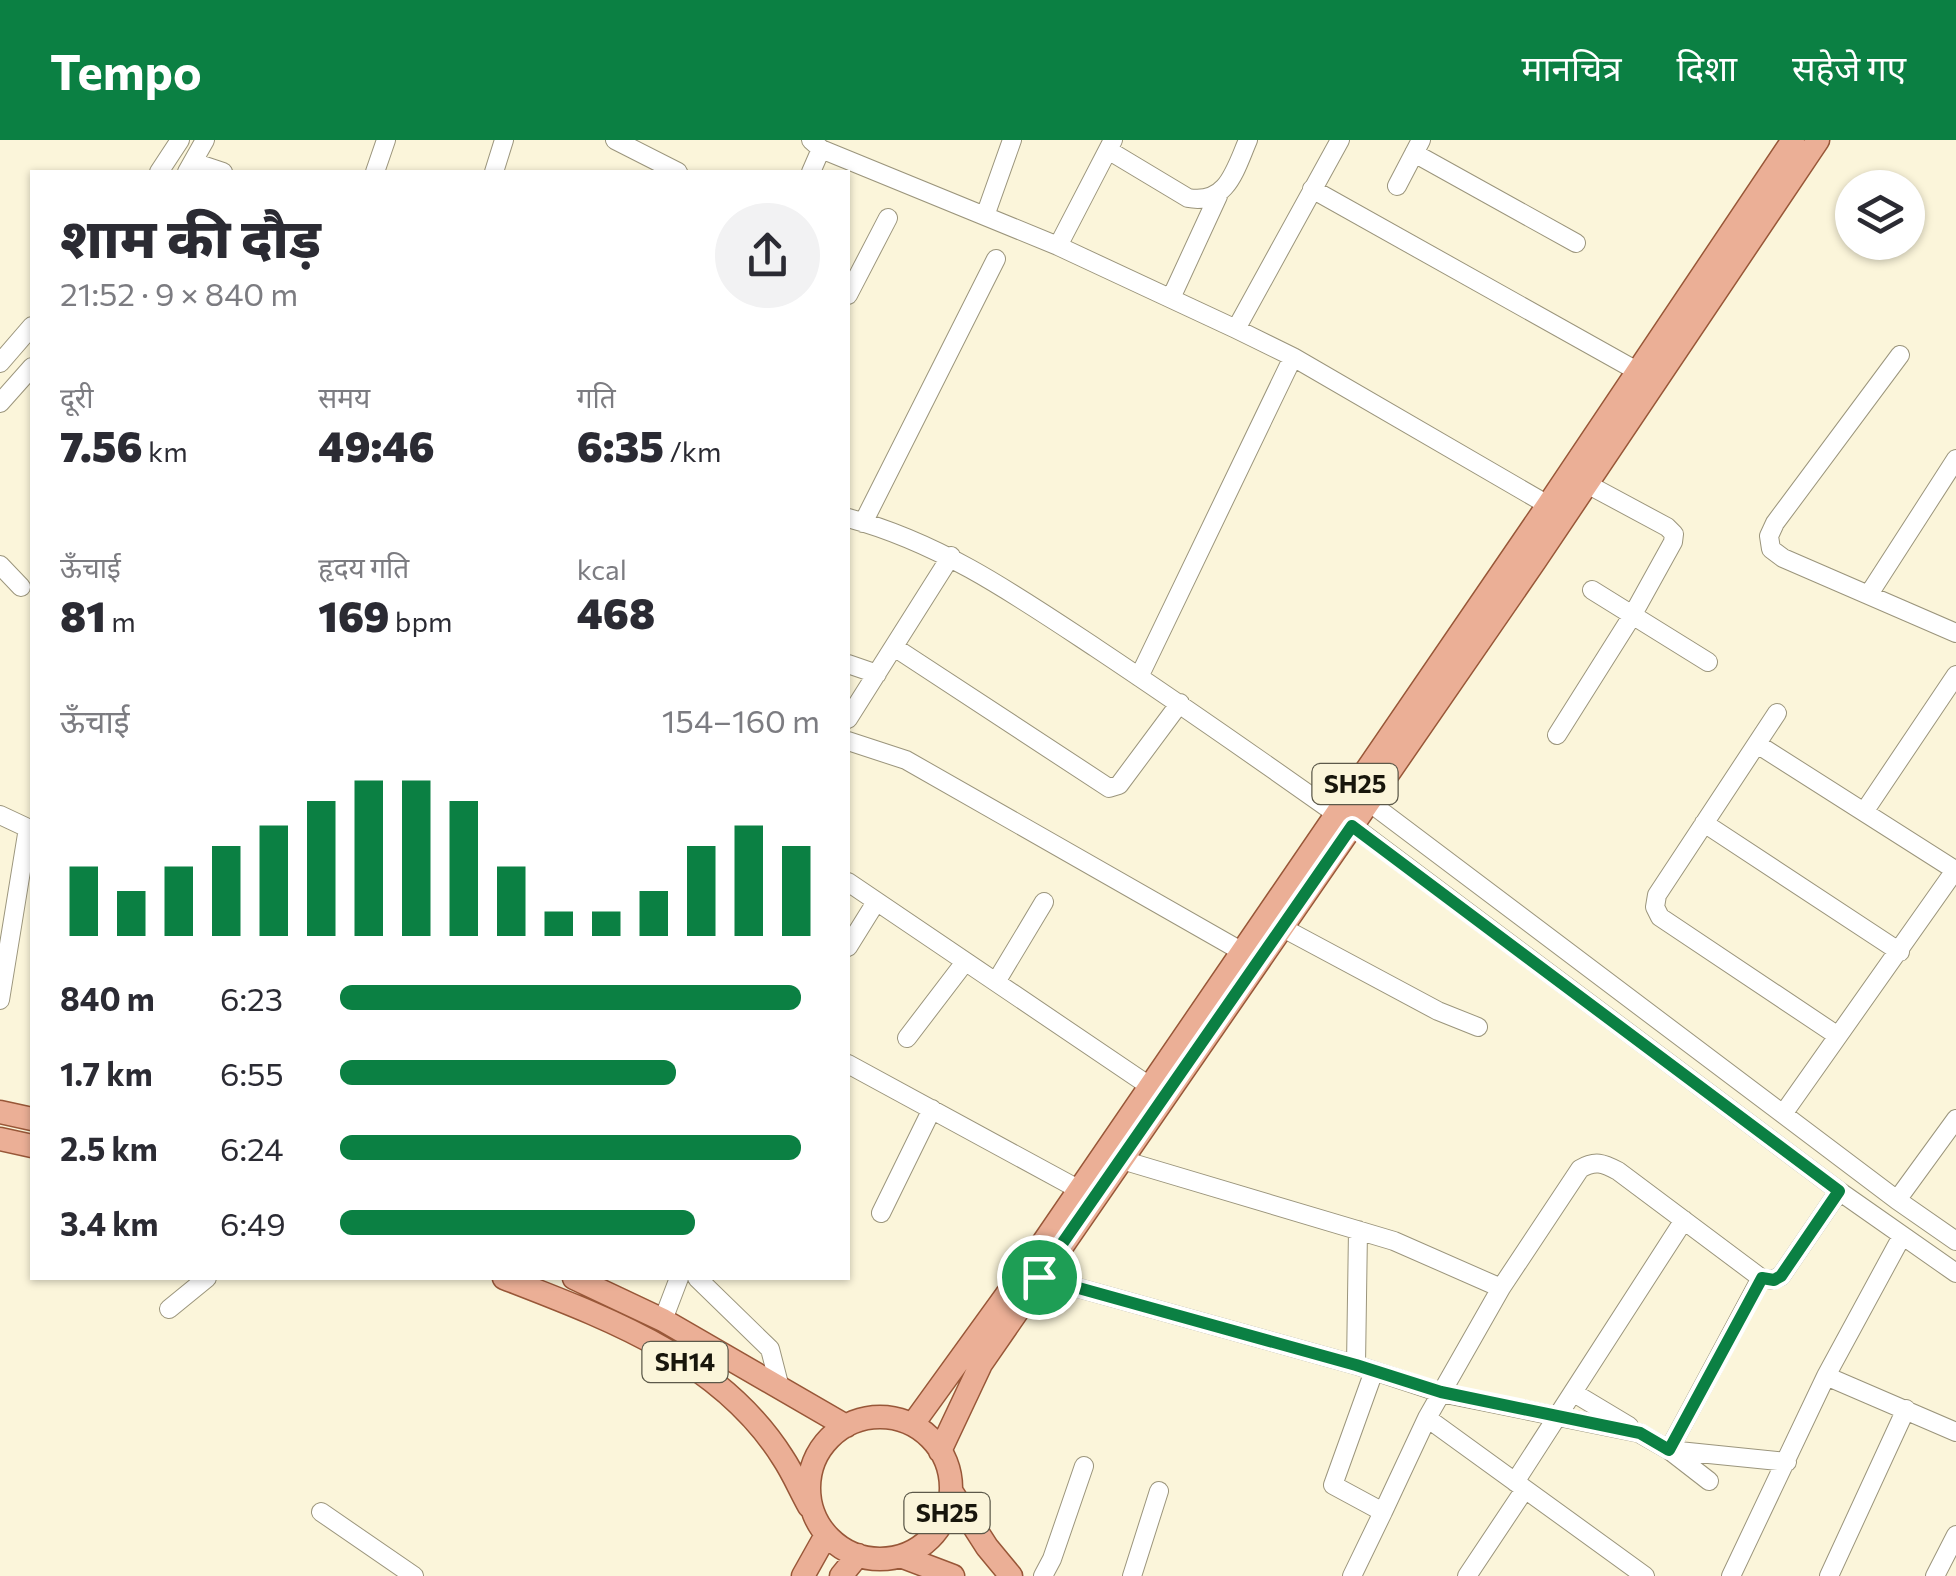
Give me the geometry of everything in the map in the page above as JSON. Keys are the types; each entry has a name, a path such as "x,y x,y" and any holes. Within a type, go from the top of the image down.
{"main road":[{"name":"SH25","path":"940,1451 981,1364 1283,928 1344,819 1548,504 1793,140"},
{"name":"SH25","path":"858,1556 875,1560 903,1557 928,1543 945,1521 952,1494 949,1466 935,1442 913,1424 970,1349 1241,951 1344,819 1369,802 1818,140"},
{"path":"0,1112 30,1118"},
{"path":"0,1139 30,1146"},
{"name":"SH14","path":"509,1280 620,1326 685,1362 725,1390 782,1457 812,1513"},
{"name":"SH14","path":"578,1280 664,1320 846,1426"},
{"path":"841,1576 858,1556 826,1535 812,1513 808,1488 813,1463 826,1442 846,1426 868,1418 891,1418 913,1424"},
{"path":"952,1494 986,1547 1011,1576"},
{"path":"802,1576 826,1535"},
{"path":"903,1557 953,1576"}],"street":[{"path":"159,170 180,140"},
{"path":"190,167 205,140"},
{"path":"377,170 386,140"},
{"path":"495,170 504,140"},
{"path":"615,140 674,170"},
{"path":"985,216 1012,140"},
{"path":"1171,298 1248,140"},
{"path":"1236,328 1340,140"},
{"path":"811,170 816,145 1058,246 1293,356 1548,504"},
{"path":"1058,246 1111,145 1188,198 1218,196"},
{"path":"1396,186 1418,146 1576,243"},
{"path":"1312,189 1637,371"},
{"path":"850,292 888,218"},
{"path":"996,259 855,520 951,556 1180,703 1344,819 1839,1191 1956,1273"},
{"path":"0,363 30,328"},
{"path":"1900,355 1775,523 1769,536 1771,549 1783,558 1956,633"},
{"path":"1140,677 1293,356"},
{"path":"0,404 30,369"},
{"path":"1869,594 1956,459"},
{"path":"1557,735 1674,542 1668,527 1586,484"},
{"path":"850,716 951,556"},
{"path":"0,564 21,587"},
{"path":"1592,590 1708,662"},
{"path":"894,647 1109,788 1119,785 1180,703"},
{"path":"850,665 876,674"},
{"path":"1864,812 1956,675"},
{"path":"1778,713 1657,895 1655,906 1660,917 1838,1036"},
{"path":"850,743 906,760 1241,951"},
{"path":"1757,744 1956,870 1783,1114"},
{"path":"1369,802 1956,1241"},
{"path":"0,815 30,829 0,1000"},
{"path":"1704,823 1900,952"},
{"path":"850,883 1148,1085"},
{"path":"850,944 876,902"},
{"path":"996,982 1044,902"},
{"path":"1283,928 1438,1011 1478,1027"},
{"path":"907,1038 965,962"},
{"path":"850,1065 1078,1189"},
{"path":"881,1213 932,1109"},
{"path":"1898,1200 1956,1119"},
{"path":"1122,1160 1394,1241 1500,1288"},
{"path":"1352,1576 1441,1392 1500,1288 1580,1169 1592,1162 1618,1171 1762,1278 1774,1280 1781,1276 1839,1191"},
{"path":"1467,1576 1558,1416 1684,1220"},
{"path":"1358,1230 1365,1368 1333,1485 1383,1512"},
{"path":"1731,1576 1826,1376 1902,1236"},
{"path":"1039,1277 1441,1392 1640,1433"},
{"path":"1669,1450 1762,1278"},
{"path":"169,1309 205,1280"},
{"path":"664,1320 678,1280"},
{"path":"700,1280 770,1349 778,1384"},
{"path":"1826,1376 1956,1432"},
{"path":"1574,1392 1669,1450 1709,1481"},
{"path":"1829,1576 1906,1409"},
{"path":"1427,1418 1645,1576"},
{"path":"1669,1450 1787,1462"},
{"path":"1043,1576 1084,1466"},
{"path":"1132,1576 1159,1490"},
{"path":"320,1512 414,1576"},
{"path":"1935,1576 1956,1534"}],"route":[{"path":"1352,826 1839,1191 1781,1276 1774,1280 1762,1278 1669,1450 1640,1433 1441,1392 1039,1277 1352,826"}]}
